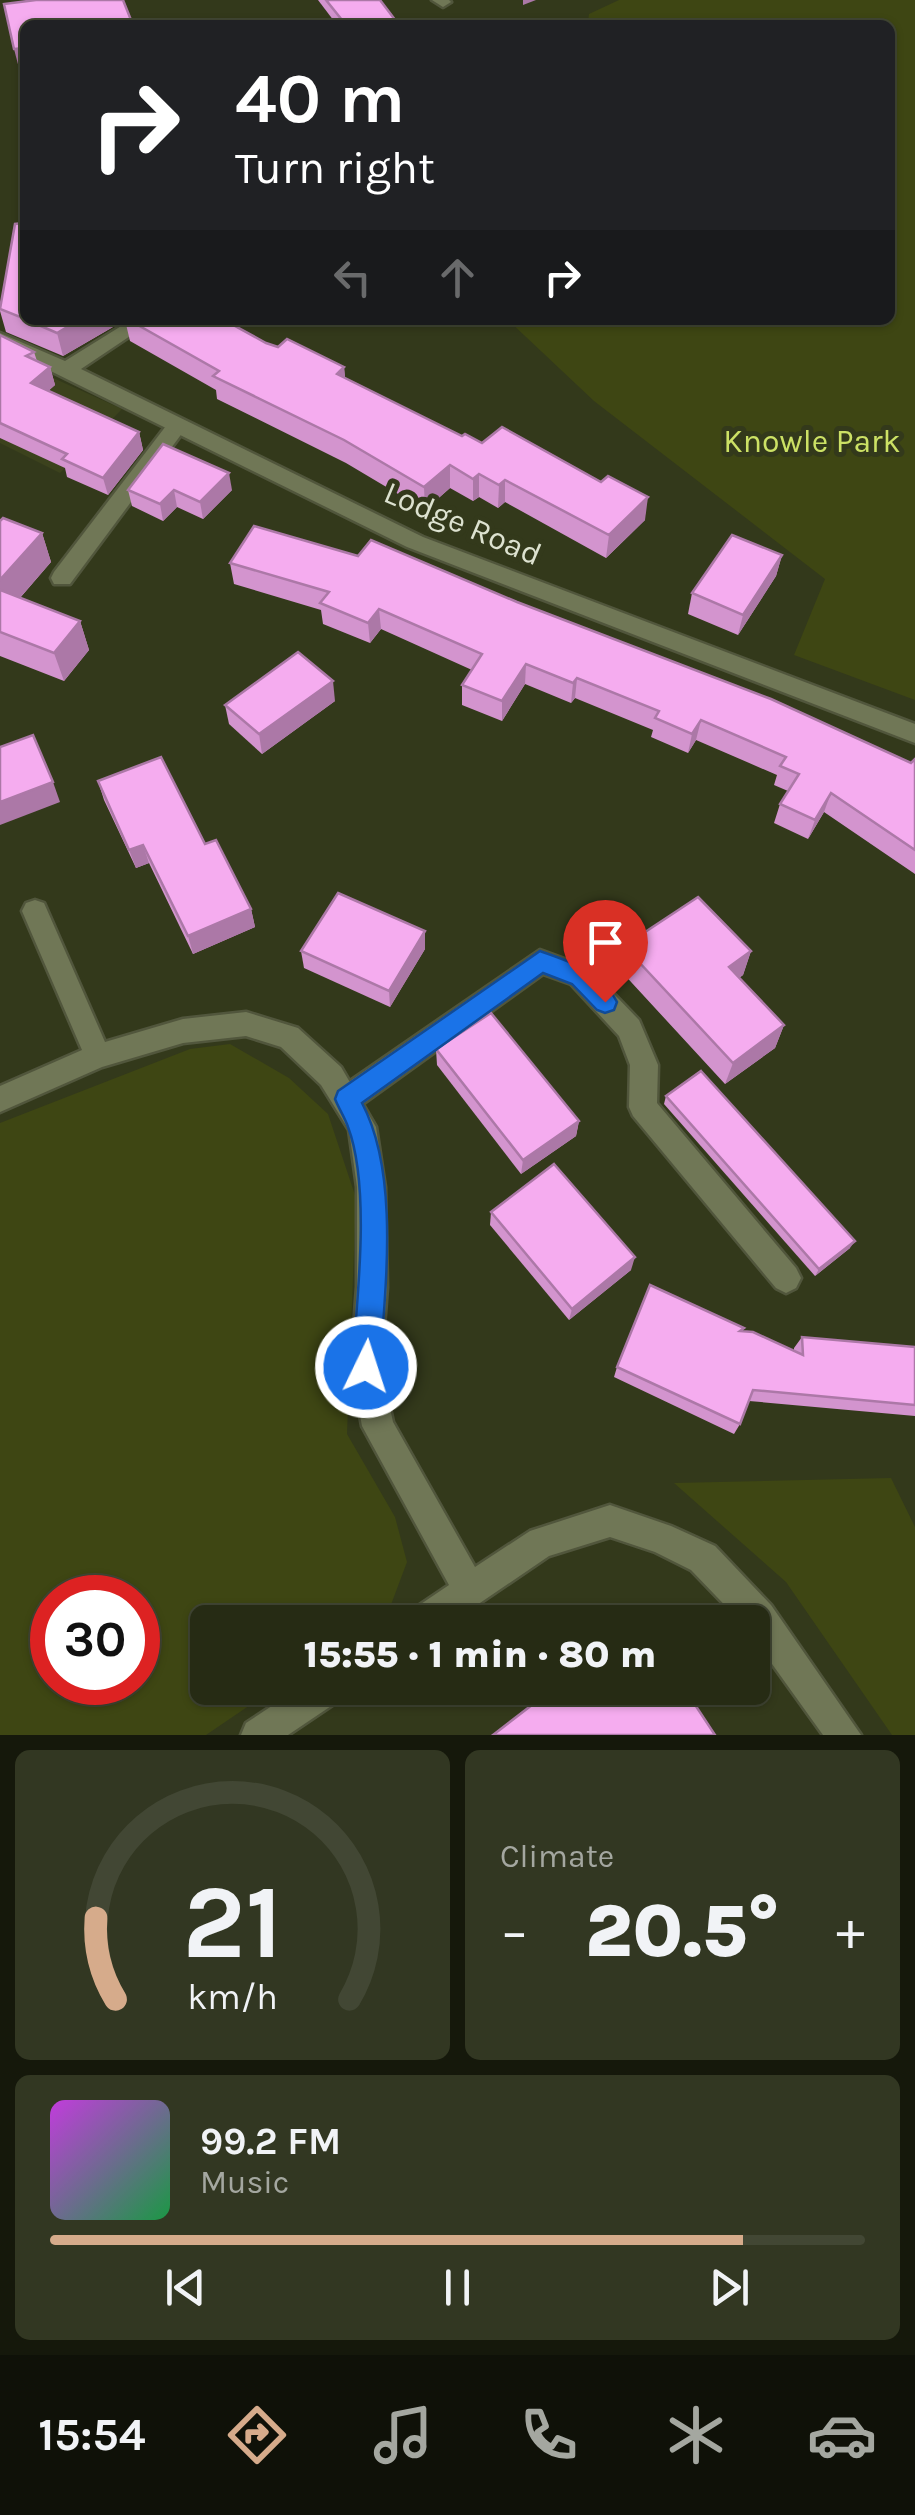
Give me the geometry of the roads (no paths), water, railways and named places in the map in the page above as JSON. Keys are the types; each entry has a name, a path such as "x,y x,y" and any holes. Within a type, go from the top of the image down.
{"street":[{"path":"66,368 137,325"},
{"name":"Lodge Road","path":"0,339 415,542 588,610 796,684 915,734"},
{"path":"62,578 176,427"},
{"path":"35,911 98,1056"},
{"path":"347,1099 540,961 580,976 630,1029 644,1066 643,1106 786,1278"},
{"path":"0,1099 98,1056 183,1030 246,1024 289,1037 332,1076 362,1127 371,1186 372,1287 366,1367 378,1426 420,1507 472,1590"},
{"path":"450,1605 542,1542 610,1521 660,1537 703,1558 759,1617 844,1735"},
{"path":"258,1735 303,1705"}],"park label":[{"name":"Knowle Park","path":"812,441"}]}
